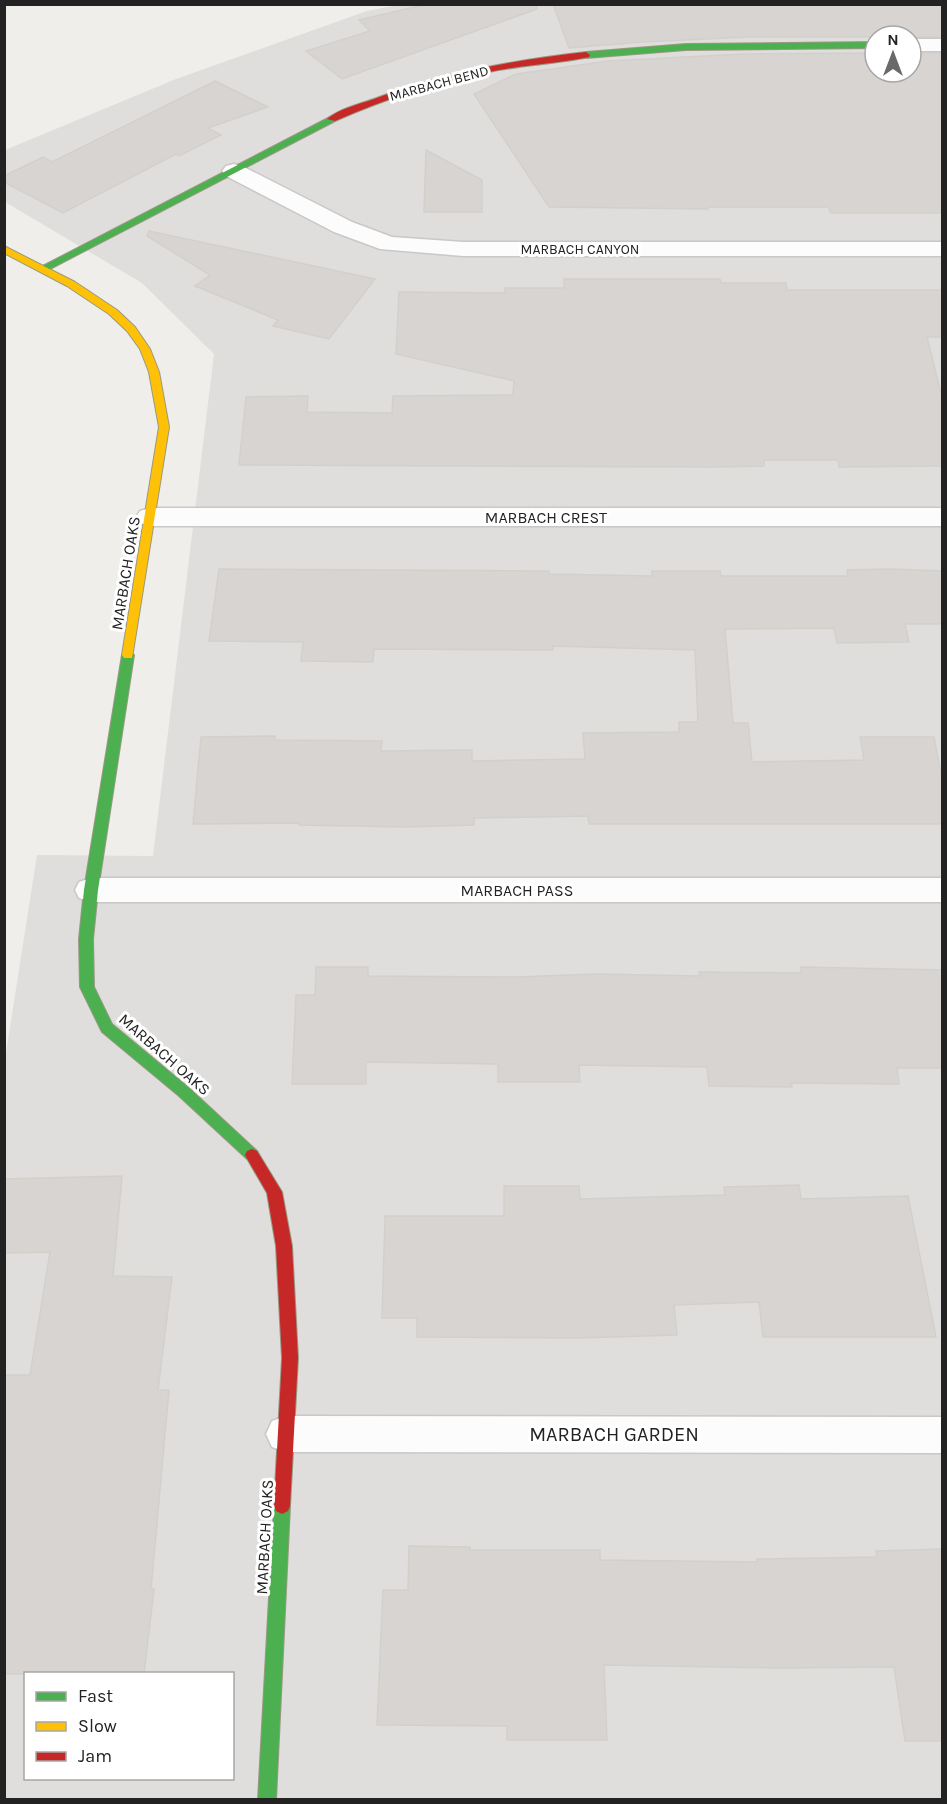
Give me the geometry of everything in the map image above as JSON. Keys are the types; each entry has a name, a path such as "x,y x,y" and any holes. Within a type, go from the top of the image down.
{"street":[{"name":"MARBACH BEND","path":"42,269 325,122 378,100 445,80 532,61 606,51 698,45 863,45"},
{"path":"923,45 942,45"},
{"name":"MARBACH CANYON","path":"234,171 343,228 389,244 463,249 942,249"},
{"name":"MARBACH OAKS","path":"4,249 86,293 122,319 142,344 154,371 164,427 91,890 86,939 87,987 107,1028 184,1092 250,1152 274,1192 284,1246 290,1358 267,1800"},
{"name":"MARBACH CREST","path":"150,517 942,517"},
{"name":"MARBACH PASS","path":"91,890 942,890"},
{"name":"MARBACH GARDEN","path":"286,1434 942,1435"}],"shaded area":[{"path":"398,5 942,5 942,1799 5,1799 5,1059 37,855 153,856 214,354 142,283 5,202 5,150 176,79 367,11"}],"building":[{"path":"427,4 536,4 537,9 342,79 306,51 370,31 359,20"},
{"path":"553,4 942,4 942,37 923,37 923,24 863,24 863,37 749,37 569,48"},
{"path":"863,53 863,84 923,84 923,53 942,53 942,213 831,213 828,207 708,207 708,209 549,207 474,94 516,74 608,61 742,54"},
{"path":"215,81 268,107 208,128 221,135 179,156 176,154 63,213 4,182 4,176 43,157 52,162"},
{"path":"426,150 482,180 482,212 424,212"},
{"path":"149,231 375,279 329,339 273,326 278,320 195,286 210,275 147,236"},
{"path":"564,279 720,279 721,283 786,283 787,290 942,290 942,337 927,337 942,397 942,466 839,467 838,460 764,460 764,466 715,467 239,465 246,397 308,396 307,412 392,413 393,396 513,395 514,381 396,354 399,292 505,293 505,288 564,288"},
{"path":"219,569 549,571 549,574 652,576 652,571 720,571 721,576 848,576 847,570 942,571 942,624 905,624 909,642 837,643 834,628 725,629 733,723 748,723 752,762 864,760 860,737 934,737 942,779 942,824 589,824 588,816 474,818 474,825 405,827 299,825 299,823 193,824 201,737 275,736 275,740 382,741 381,751 472,750 472,761 585,759 583,733 679,732 679,722 698,722 695,650 552,646 553,650 374,649 373,662 301,661 303,642 209,641"},
{"path":"316,967 368,967 368,976 515,977 597,974 700,976 699,972 801,973 801,967 942,970 942,1068 897,1068 899,1084 791,1083 792,1087 709,1086 707,1067 579,1065 580,1082 498,1082 498,1064 366,1062 366,1084 292,1084 296,995 315,995"},
{"path":"122,1176 113,1276 172,1277 158,1390 169,1390 151,1589 154,1589 144,1672 4,1674 4,1375 30,1375 50,1252 4,1253 4,1179"},
{"path":"799,1185 801,1199 908,1196 936,1337 763,1337 759,1302 674,1305 677,1335 580,1338 417,1337 417,1318 382,1318 385,1216 504,1216 504,1186 579,1186 580,1199 725,1195 724,1187"},
{"path":"409,1546 470,1547 470,1550 600,1550 600,1560 757,1562 757,1559 877,1557 876,1551 942,1549 942,1741 905,1741 894,1667 604,1665 607,1740 507,1740 507,1726 377,1725 383,1590 408,1590"}],"traffic: fast":[{"path":"586,55 686,47 863,45"},
{"path":"42,269 332,119"},
{"path":"128,655 91,890 86,939 87,987 107,1028 184,1092 252,1155"},
{"path":"267,1800 282,1506"}],"traffic: slow":[{"path":"4,249 71,284 113,312 131,329 145,349 154,372 164,427 128,655"}],"traffic: jam":[{"path":"332,119 393,95 456,76 521,63 586,55"},
{"path":"252,1155 274,1192 284,1246 290,1358 282,1506"}]}
